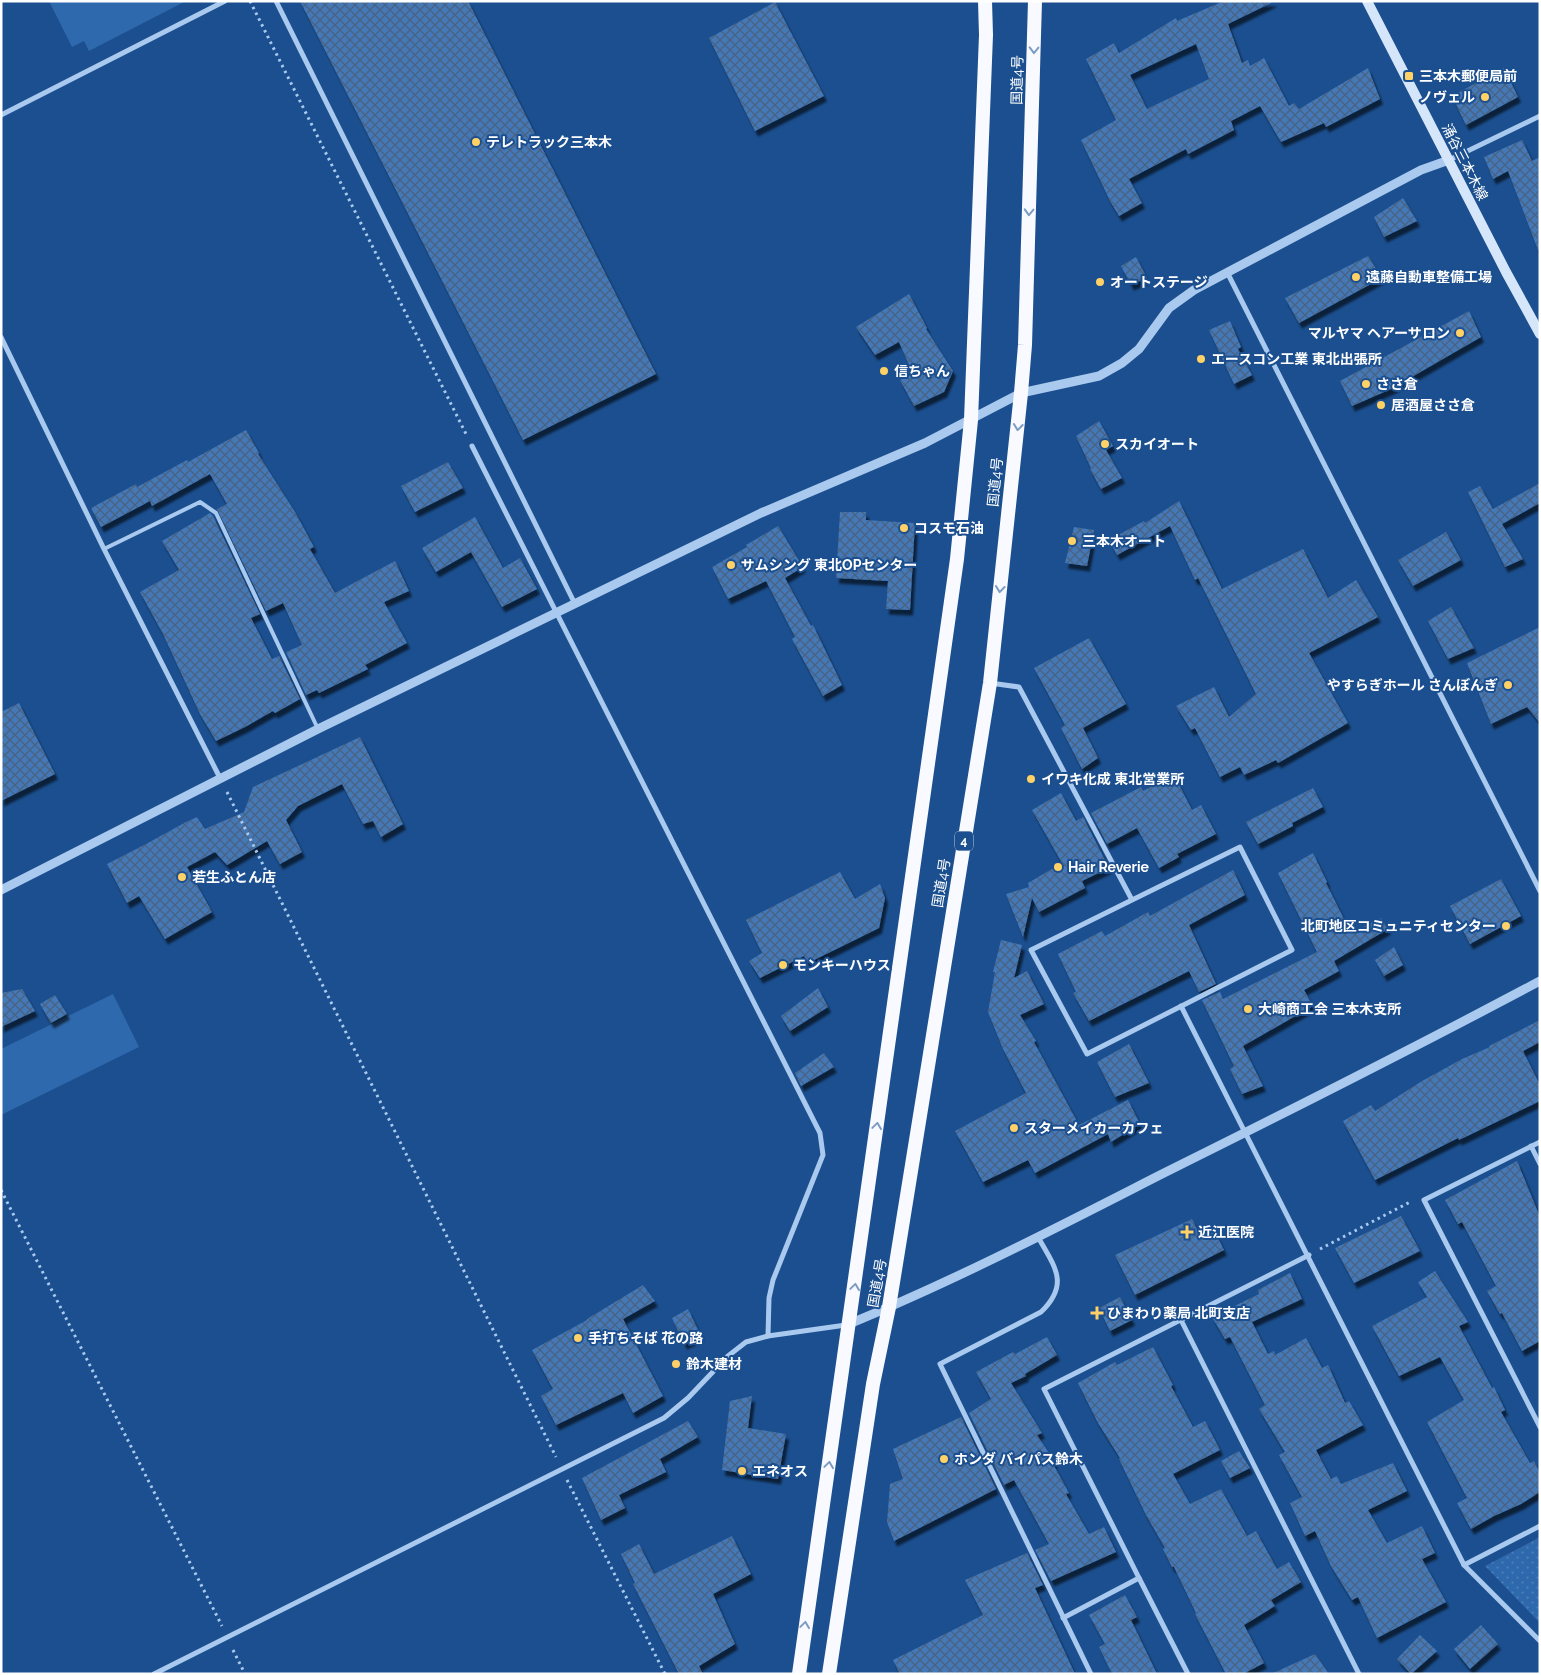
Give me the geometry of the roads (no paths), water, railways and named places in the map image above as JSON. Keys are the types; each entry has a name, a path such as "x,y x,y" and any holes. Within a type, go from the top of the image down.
{"highway":[{"name":"国道4号","path":"799,1674 957,559 972,420 986,36 985,1"},
{"name":"国道4号","path":"829,1674 873,1384 889,1308 990,682 1021,393 1035,1"}],"main road":[{"name":"涌谷三本木線","path":"1367,1 1540,334"}],"street":[{"path":"1,115 225,1"},
{"path":"276,1 576,604"},
{"path":"1,890 318,729 761,513 925,443 1021,393 1099,376 1122,363 1139,349 1169,308 1194,290 1421,170 1449,160 1540,116"},
{"path":"1227,272 1540,891"},
{"path":"1,337 104,549 220,778"},
{"path":"472,446 820,1134 823,1155 773,1280 769,1298 768,1336"},
{"path":"990,682 1019,687 1132,900"},
{"path":"1240,847 1292,950 1087,1054 1031,950 1132,900 1240,847"},
{"path":"154,1674 664,1418 688,1398 728,1356 746,1342 768,1336 850,1324 934,1288 1245,1133 1540,981"},
{"path":"1181,1006 1464,1565 1540,1641"},
{"path":"1540,1142 1424,1200 1540,1427"},
{"path":"1531,1146 1540,1164"},
{"path":"1038,1237 1057,1270 1058,1285 1051,1303 1040,1312 940,1364 1091,1674"},
{"path":"1188,1674 1044,1389 1308,1255"},
{"path":"1181,1320 1359,1674"},
{"path":"1464,1565 1540,1526"},
{"path":"1064,1618 1140,1578"}],"lane":[{"path":"104,549 200,502 216,513 318,729"}],"place":[{"name":"三本木郵便局前","path":"1409,76"},
{"name":"ノヴェル","path":"1485,97"},
{"name":"テレトラック三本木","path":"476,142"},
{"name":"遠藤自動車整備工場","path":"1356,277"},
{"name":"オートステージ","path":"1100,282"},
{"name":"マルヤマ ヘアーサロン","path":"1460,333"},
{"name":"エースコン工業 東北出張所","path":"1201,359"},
{"name":"信ちゃん","path":"884,371"},
{"name":"ささ倉","path":"1366,384"},
{"name":"居酒屋ささ倉","path":"1381,405"},
{"name":"スカイオート","path":"1105,444"},
{"name":"コスモ石油","path":"904,528"},
{"name":"三本木オート","path":"1072,541"},
{"name":"サムシング 東北OPセンター","path":"731,565"},
{"name":"やすらぎホール さんぼんぎ","path":"1508,685"},
{"name":"イワキ化成 東北営業所","path":"1031,779"},
{"name":"Hair Reverie","path":"1058,867"},
{"name":"若生ふとん店","path":"182,877"},
{"name":"北町地区コミュニティセンター","path":"1506,926"},
{"name":"モンキーハウス","path":"783,965"},
{"name":"大崎商工会 三本木支所","path":"1248,1009"},
{"name":"スターメイカーカフェ","path":"1014,1128"},
{"name":"近江医院","path":"1187,1232"},
{"name":"ひまわり薬局 北町支店","path":"1097,1313"},
{"name":"手打ちそば 花の路","path":"578,1338"},
{"name":"鈴木建材","path":"676,1364"},
{"name":"ホンダ バイパス鈴木","path":"944,1459"},
{"name":"エネオス","path":"742,1471"}]}
